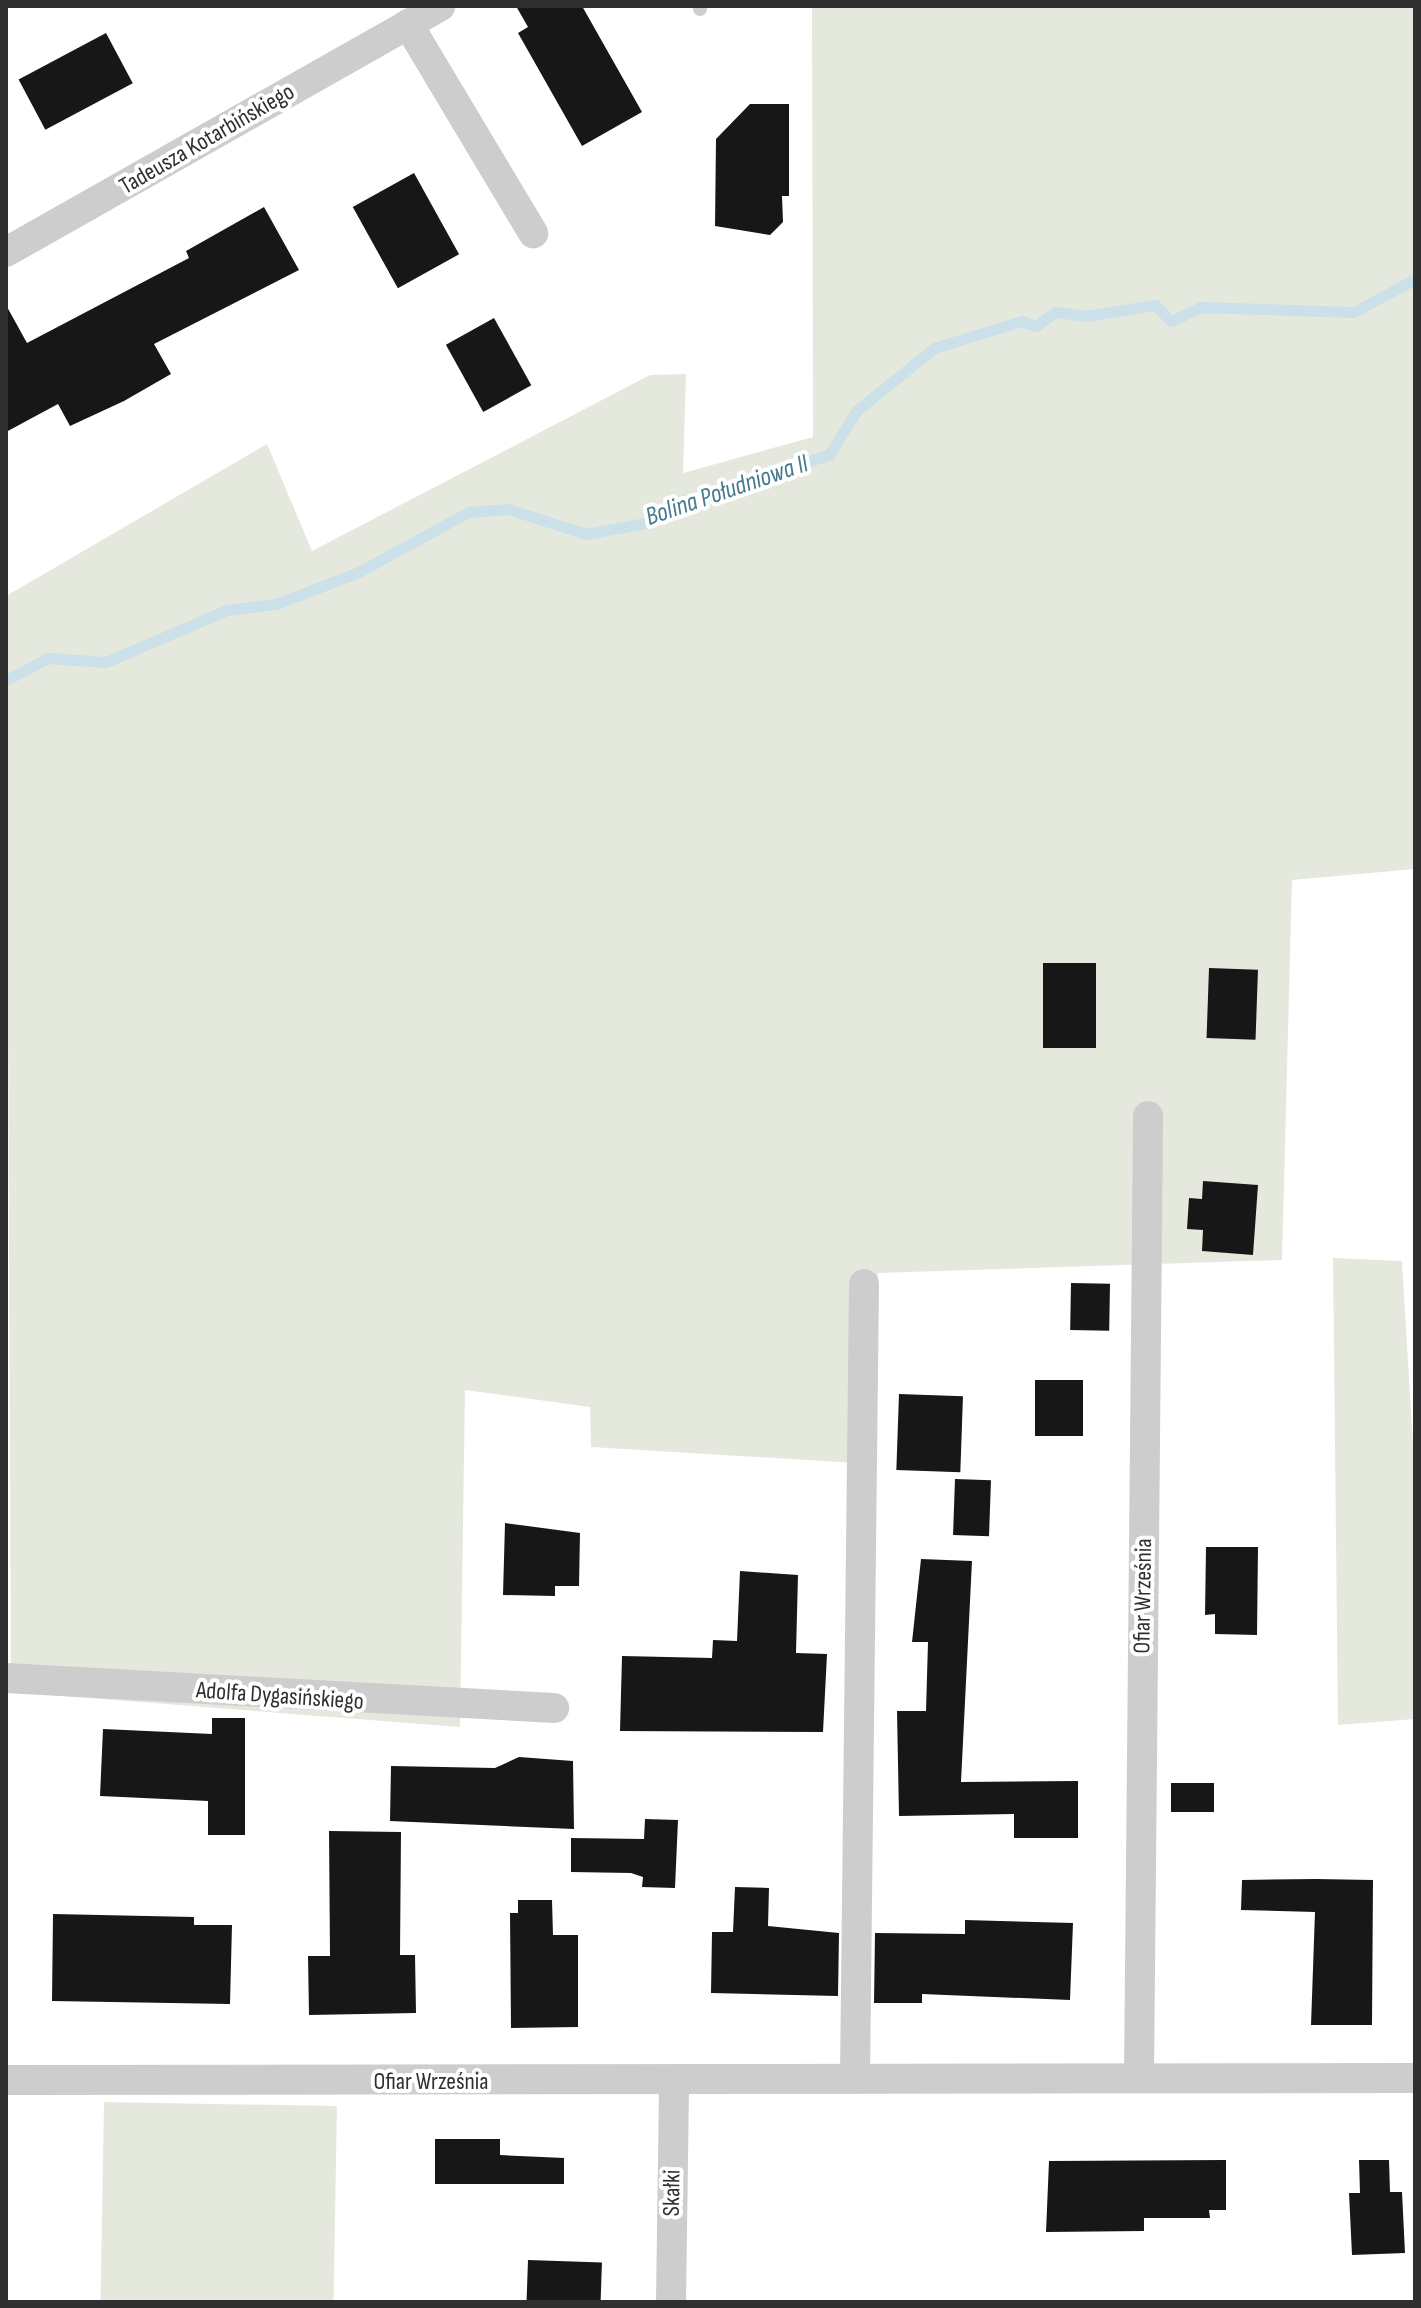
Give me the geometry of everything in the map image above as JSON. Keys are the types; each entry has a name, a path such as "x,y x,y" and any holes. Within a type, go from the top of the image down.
{"street":[{"name":"Tadeusza Kotarbińskiego","path":"6,252 440,6"},
{"path":"408,24 533,233"},
{"name":"Ofiar Września","path":"1139,2077 1148,1116"},
{"path":"855,2077 864,1284"},
{"name":"Adolfa Dygasińskiego","path":"6,1678 554,1708"},
{"name":"Ofiar Września","path":"6,2080 674,2083 855,2077 1415,2078"},
{"name":"Skałki","path":"671,2302 674,2083"}],"shaded area":[{"path":"812,6 1415,6 1415,869 1292,880 1282,1260 878,1273 873,1464 591,1447 590,1407 465,1390 460,1727 11,1692 6,596 267,444 312,551 650,375 686,374 683,473 813,437"},
{"path":"1333,1258 1402,1261 1415,1479 1415,1719 1338,1725"},
{"path":"104,2102 337,2106 334,2302 101,2302"}],"building":[{"path":"516,6 582,6 642,112 582,146 518,33 528,27"},
{"path":"106,33 133,83 45,130 19,79"},
{"path":"750,104 789,104 789,196 782,196 783,222 770,235 715,226 716,139"},
{"path":"414,173 459,254 398,288 353,207"},
{"path":"264,207 299,270 154,344 171,374 124,401 70,426 58,404 6,432 6,305 27,343 189,258 186,251"},
{"path":"494,318 531,385 483,412 446,345"},
{"path":"1043,963 1096,963 1096,1048 1043,1048"},
{"path":"1209,968 1258,970 1256,1040 1207,1038"},
{"path":"1203,1181 1258,1185 1253,1255 1202,1251 1203,1230 1187,1229 1189,1198 1202,1199"},
{"path":"1071,1283 1110,1284 1109,1331 1070,1330"},
{"path":"1035,1380 1083,1380 1083,1436 1035,1436"},
{"path":"899,1394 963,1396 960,1472 896,1470"},
{"path":"955,1479 991,1480 989,1536 953,1535"},
{"path":"505,1523 580,1533 579,1586 555,1586 555,1596 503,1595"},
{"path":"1206,1547 1258,1547 1257,1635 1215,1634 1215,1614 1205,1615"},
{"path":"921,1559 972,1561 961,1782 1078,1781 1078,1838 1014,1838 1014,1814 899,1816 897,1711 926,1711 928,1642 912,1642"},
{"path":"740,1571 798,1575 796,1653 827,1654 823,1732 620,1731 622,1656 712,1658 713,1640 737,1641"},
{"path":"212,1718 245,1718 245,1835 208,1835 208,1801 100,1796 103,1729 212,1734"},
{"path":"519,1757 573,1761 574,1829 390,1821 391,1766 495,1768"},
{"path":"1171,1783 1214,1783 1214,1812 1171,1812"},
{"path":"645,1819 678,1820 675,1888 642,1887 643,1877 631,1873 571,1872 571,1838 644,1839"},
{"path":"329,1831 401,1832 400,1955 415,1955 416,2013 309,2015 308,1956 330,1956"},
{"path":"1242,1880 1373,1880 1372,2025 1311,2025 1315,1912 1241,1910"},
{"path":"735,1887 769,1888 768,1926 839,1933 838,1996 711,1993 712,1932 733,1932"},
{"path":"518,1900 552,1900 553,1935 578,1935 578,2027 511,2028 510,1913 518,1913"},
{"path":"53,1914 194,1917 194,1925 232,1925 230,2004 52,2001"},
{"path":"965,1920 1073,1923 1070,2000 922,1994 922,2003 874,2003 875,1933 965,1934"},
{"path":"435,2139 500,2139 500,2155 564,2158 564,2184 435,2184"},
{"path":"1226,2160 1226,2210 1209,2210 1210,2218 1144,2218 1144,2231 1046,2232 1049,2161"},
{"path":"1359,2160 1389,2160 1390,2192 1402,2192 1405,2253 1352,2255 1349,2193 1360,2193"},
{"path":"528,2260 602,2263 601,2302 527,2302"}],"waterway":[{"name":"Bolina Południowa II","path":"6,680 48,658 106,662 227,610 276,604 359,572 468,512 508,509 586,534 651,522 685,500 829,455 857,410 934,348 1022,321 1036,326 1055,312 1086,316 1155,305 1171,321 1201,307 1354,312 1415,279"}]}
